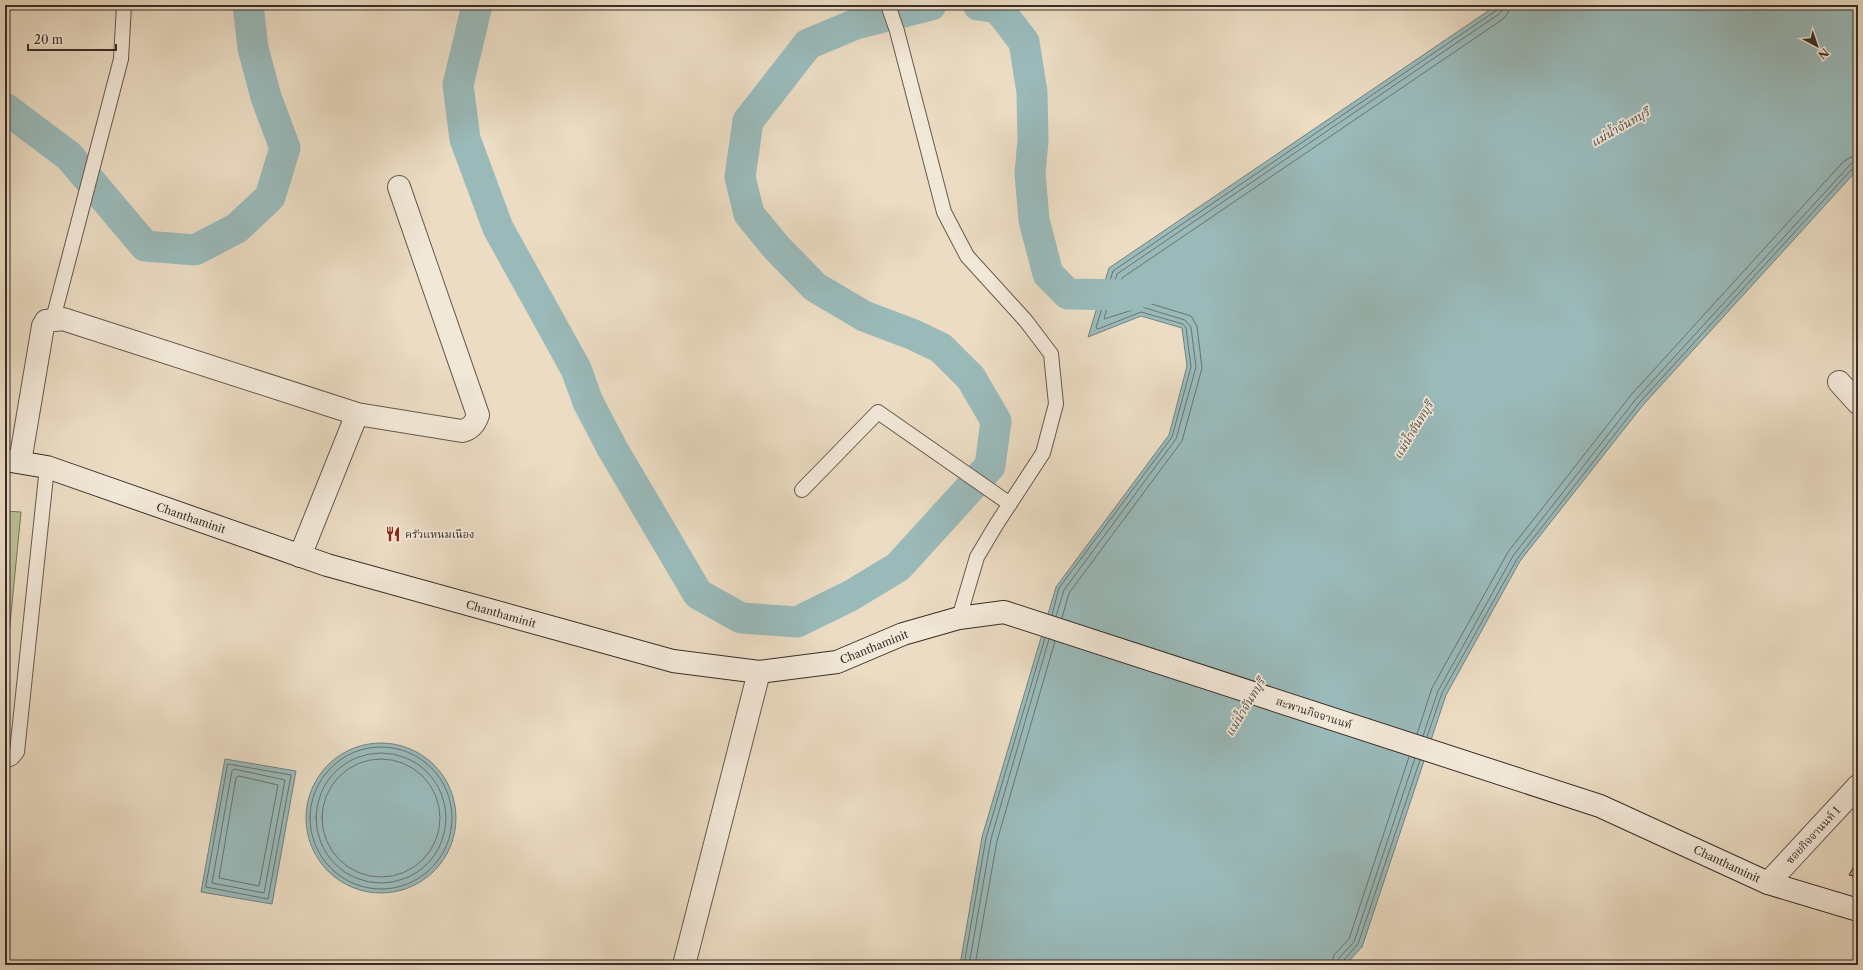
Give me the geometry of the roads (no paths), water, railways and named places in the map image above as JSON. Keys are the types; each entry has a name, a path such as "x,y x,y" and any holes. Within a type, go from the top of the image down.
{"street":[{"path":"13,461 43,326 46,321 53,319 64,319 357,414 462,431 468,430 475,424 478,415 399,187"},
{"path":"1839,382 1858,403"},
{"path":"300,556 357,414"},
{"name":"Chanthaminit","path":"13,461 47,467 327,566 673,662 759,672 837,662 903,634 959,618 1004,612"},
{"name":"สะพานกิจจานนท์","path":"1004,612 1600,806"},
{"path":"684,965 759,672"},
{"name":"ซอยกิจจานนท์ 1","path":"1768,883 1858,786"},
{"name":"Chanthaminit","path":"1600,806 1768,883 1858,910"}],"lane":[{"path":"53,319 121,59 124,5"},
{"path":"888,5 897,30 944,212 967,256 1026,321 1051,354 1056,404 1043,453 977,557 959,618"},
{"path":"802,490 878,412 1010,504"},
{"path":"5,761 12,758 16,752 47,467"}],"water":[{"name":"แม่น้ำจันทบุรี","path":"1497,5 1858,5 1858,169 1643,405 1520,561 1446,695 1362,947 1345,965 960,965 982,837 1056,587 1169,435 1187,366 1182,328 1141,316 1088,337 1109,268"},
{"path":"381,743 410,749 434,765 450,789 456,818 450,847 434,871 410,887 381,893 352,887 328,871 312,847 306,818 312,789 328,765 352,749"},
{"path":"225,759 296,771 272,904 201,892"}],"waterway":[{"path":"5,108 69,156 145,246 195,250 237,228 270,197 285,148 266,97 253,48 248,5"},
{"path":"477,5 458,85 465,139 498,228 576,369 588,402 612,448 698,594 741,618 797,622 850,596 898,567 990,466 996,421 971,378 941,348 914,335 864,316 815,287 776,247 749,214 740,177 748,121 808,44 856,24 931,5"},
{"path":"978,5 998,8 1024,42 1032,92 1033,141 1030,173 1034,220 1048,274 1068,294 1131,295 1142,292"}],"place":[{"name":"ครัวแหนมเนือง","path":"393,534"}]}
